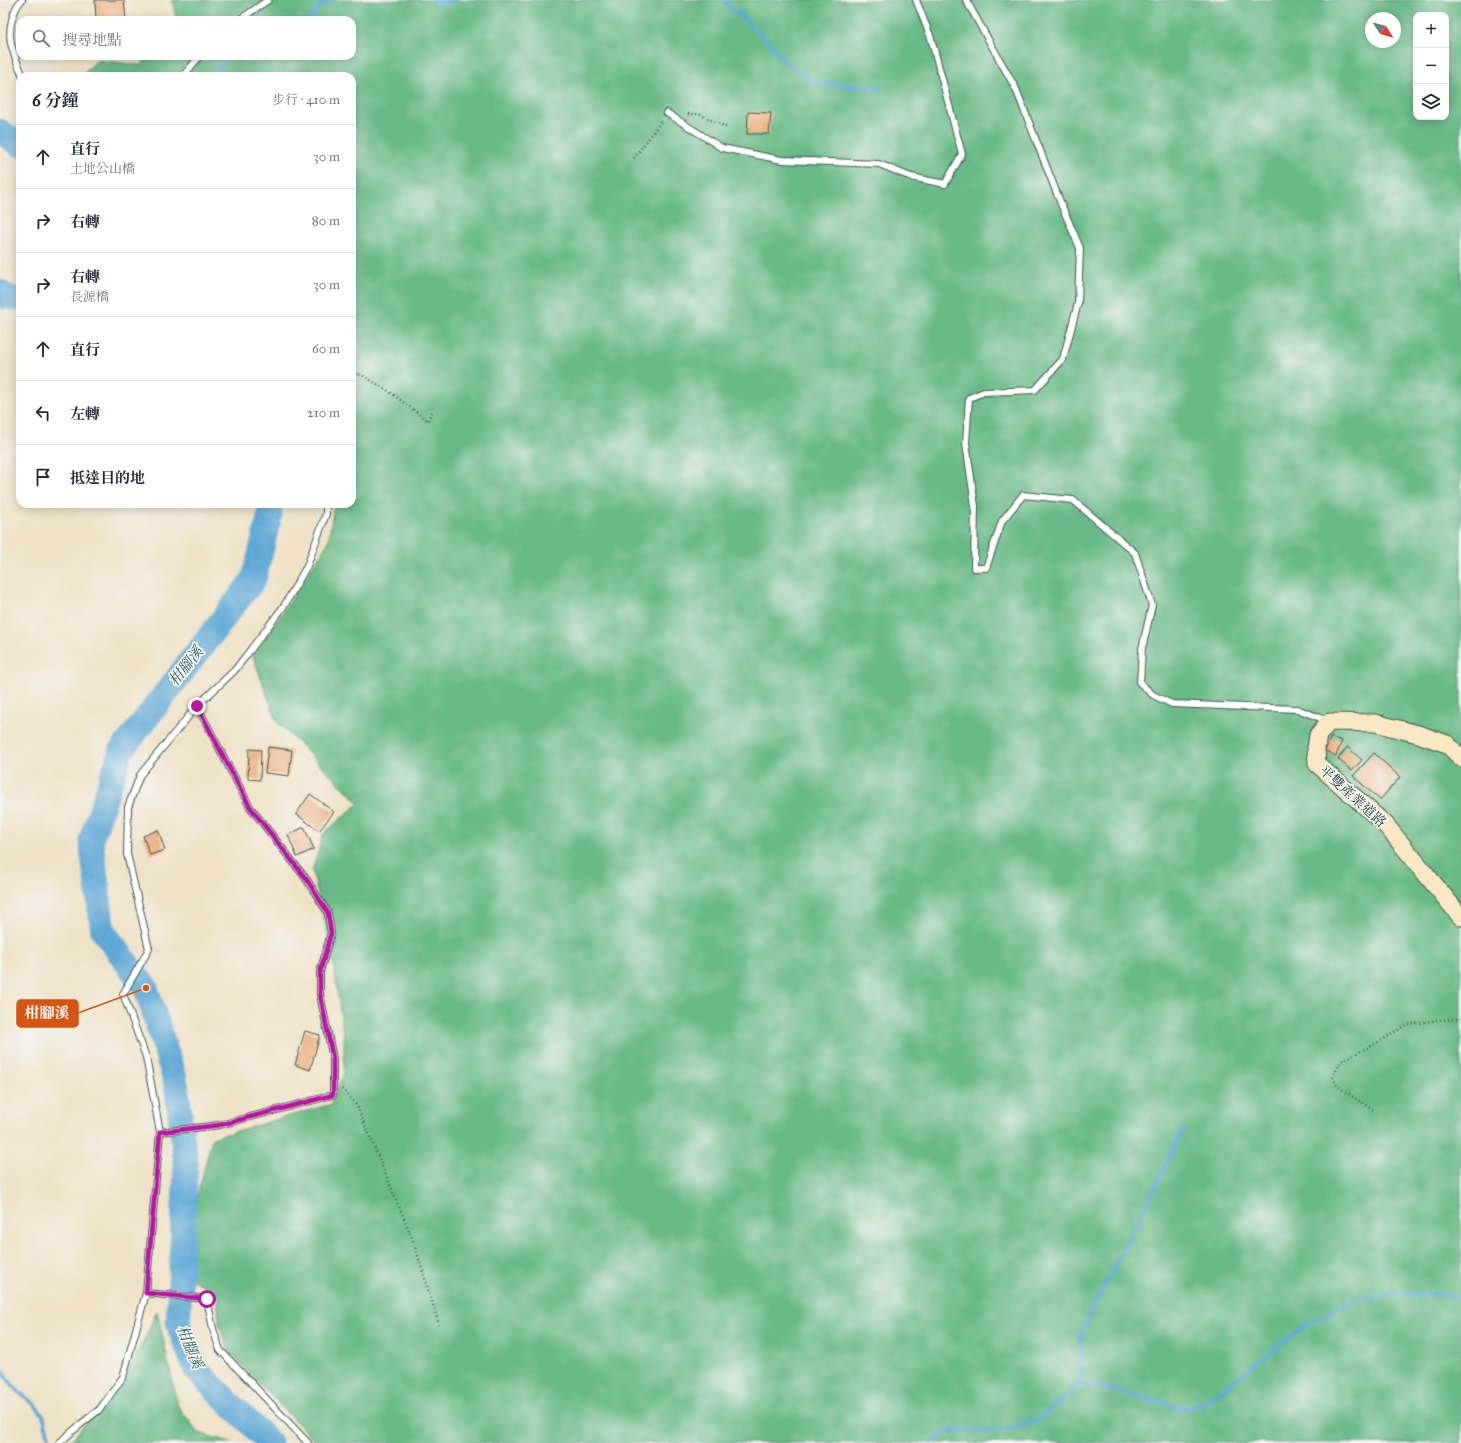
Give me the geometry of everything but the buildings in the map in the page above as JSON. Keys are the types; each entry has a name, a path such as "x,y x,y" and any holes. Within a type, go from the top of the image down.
{"street":[{"path":"1329,722 1375,724 1418,734 1447,744 1461,758"},
{"name":"平雙產業道路","path":"1329,722 1318,734 1316,748 1317,764 1385,824 1461,917"}],"lane":[{"path":"16,58 11,46 10,24 19,3 22,0"},
{"path":"244,16 268,0"},
{"path":"667,114 722,148 782,160 879,164 911,177 944,184 962,154 931,38 916,0"},
{"path":"966,0 1016,89 1080,248 1078,303 1063,359 1035,390 984,392 969,398 966,443 975,506 974,568 986,568 1002,521 1023,494 1073,500 1135,553 1152,605 1142,649 1140,683 1153,695 1172,704 1297,709 1329,722"},
{"path":"17,60 21,72"},
{"path":"186,72 197,60"},
{"path":"59,1443 100,1409 123,1377 146,1293 160,1132 146,1057 123,994 149,949 127,854 128,807 140,775 197,706 235,670 284,606 307,566 326,514 326,508"},
{"path":"160,1132 220,1125 333,1095 333,1059 320,994 320,972 331,933 328,913 307,880 250,807 197,706"},
{"path":"146,1293 207,1299 213,1329 220,1350 308,1443"}],"path":[{"path":"356,374 362,375 390,392 428,421 433,409"},
{"path":"1373,1110 1337,1086 1333,1076 1341,1061 1406,1025 1437,1020 1461,1019"},
{"path":"333,1080 357,1106 414,1240 439,1325"}],"green space":[{"path":"172,0 1461,0 1461,1443 316,1443 229,1352 219,1324 217,1294 178,1271 212,1138 331,1104 344,1072 344,1039 331,948 312,870 323,834 359,803 277,722 253,657 328,543 333,508 356,508 356,72 85,72 97,60 140,65 146,60 356,60 356,16 175,16"},
{"path":"157,1311 178,1406 199,1433 234,1443 69,1443 123,1379 144,1340"}],"waterway":[{"path":"313,16 319,6 331,0"},
{"path":"433,0 446,3 455,0"},
{"path":"723,0 765,38 785,62 812,82 882,89"},
{"path":"217,72 224,60"},
{"name":"柑腳溪","path":"0,131 16,142"},
{"name":"柑腳溪","path":"0,292 6,297 16,298"},
{"name":"柑腳溪","path":"270,508 270,514 254,579 121,751 91,840 103,931 146,988 176,1083 186,1164 178,1324 196,1370 270,1443"},
{"path":"1081,1384 1081,1335 1094,1305 1147,1204 1183,1129"},
{"path":"931,1443 949,1430 991,1431 1014,1428 1041,1418 1081,1384 1127,1393 1175,1407 1189,1408 1207,1401 1308,1324 1359,1298 1394,1294 1436,1294 1461,1297"},
{"path":"0,1365 5,1376 19,1392 34,1404 43,1415 49,1437"}],"place":[{"name":"柑腳溪","path":"146,988"}],"route":[{"path":"197,706 250,807 307,880 328,913 331,933 320,972 320,994 333,1059 333,1095 220,1125 160,1132 146,1293 207,1299"}]}
